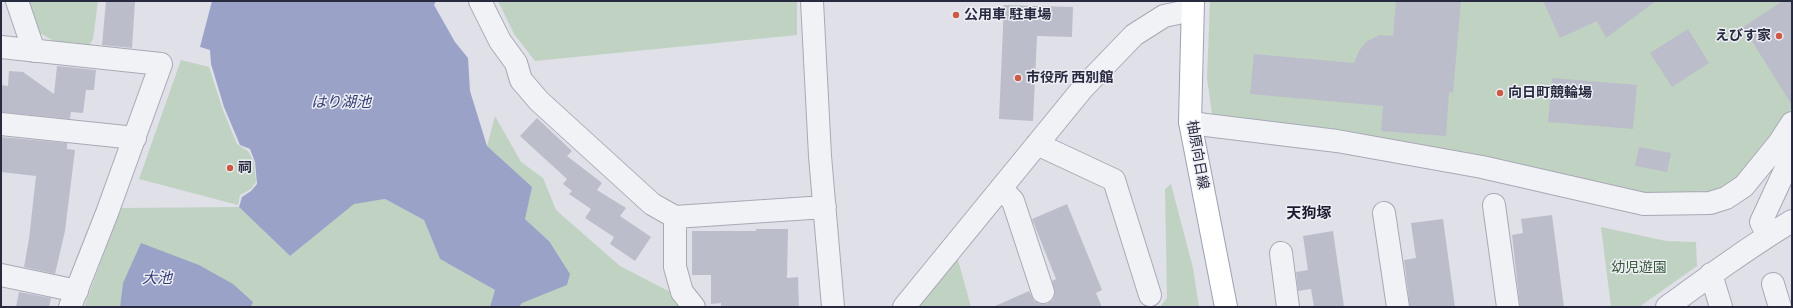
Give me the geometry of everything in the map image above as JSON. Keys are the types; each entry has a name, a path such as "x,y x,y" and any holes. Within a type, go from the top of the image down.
{"main road":[{"name":"柚原向日線","path":"1184,6 1190,122 1226,307"}],"street":[{"path":"17,1 34,50"},
{"path":"480,1 500,41 516,63 521,80 539,101 652,204 676,217 825,207"},
{"path":"812,1 833,307"},
{"path":"904,307 1083,88 1134,35 1164,16 1184,6"},
{"path":"1,47 162,64 74,299 1,275"},
{"path":"1190,122 1206,126 1337,141 1482,167 1644,204 1710,203 1726,198 1744,186 1779,143 1792,123"},
{"path":"1,124 135,138"},
{"path":"1037,144 1114,180 1150,295"},
{"path":"1768,236 1762,222 1792,155"},
{"path":"1001,188 1013,202 1043,292"},
{"path":"1494,205 1508,307"},
{"path":"1384,212 1398,307"},
{"path":"676,217 675,267 682,292 694,307"},
{"path":"1667,307 1711,274 1792,221"},
{"path":"1281,253 1288,307"},
{"path":"1711,274 1721,307"},
{"path":"1773,284 1780,307"}],"green space":[{"path":"28,1 98,1 93,39 87,49 59,44 40,33"},
{"path":"498,1 797,1 797,35 535,61 514,34"},
{"name":"向日町競輪場","path":"1210,1 1792,1 1792,108 1739,179 1714,192 1645,194 1467,153 1212,114 1207,78"},
{"path":"181,60 209,67 223,110 237,144 248,151 254,162 256,182 251,189 240,195 238,205 139,179"},
{"path":"495,116 521,162 543,178 556,210 620,266 680,297 687,307 519,307 549,241 525,219 487,146"},
{"path":"1171,184 1193,268 1199,307 1160,307 1167,298 1165,189"},
{"path":"385,199 424,220 440,259 495,290 490,307 251,307 253,302 123,283 120,307 84,307 121,208 239,207 290,256 354,203"},
{"name":"幼児遊園","path":"1601,227 1666,241 1696,242 1697,266 1639,307 1611,307"},
{"path":"958,260 971,307 919,307 951,261"}],"water":[{"name":"はり湖池","path":"212,1 436,1 434,5 455,42 468,58 470,91 487,146 532,187 525,219 549,241 570,274 567,285 522,303 519,307 490,307 495,290 440,259 424,220 385,199 354,204 290,256 239,207 242,197 251,191 257,184 255,162 250,149 240,145 224,107 211,64 210,50 200,47"},
{"name":"大池","path":"141,243 199,265 233,284 253,302 251,307 120,307 123,283"}],"building":[{"path":"106,1 135,1 132,48 102,45"},
{"path":"1396,1 1461,1 1453,93 1449,92 1446,136 1381,131 1383,106 1250,94 1254,54 1354,63 1359,51 1366,42 1379,35 1393,36"},
{"path":"1543,1 1656,1 1606,38 1597,21 1560,38"},
{"path":"1783,1 1792,1 1792,105 1743,27"},
{"name":"市役所 西別館","path":"1004,5 1073,7 1072,37 1037,36 1033,121 999,119"},
{"path":"1688,29 1709,63 1672,87 1650,53"},
{"path":"57,66 96,70 94,90 86,90 83,113 71,112 70,119 1,112 1,85 8,86 9,71 23,72 54,94"},
{"path":"1552,78 1637,85 1633,129 1548,122"},
{"path":"537,118 572,151 567,156 602,183 597,190 626,208 620,216 651,237 635,261 610,244 614,237 585,218 591,209 569,194 572,191 563,184 567,179 520,136"},
{"path":"1,137 67,143 67,149 75,150 65,231 55,274 24,267 29,239 36,176 1,172"},
{"path":"1639,147 1671,153 1667,172 1635,166"},
{"path":"1067,204 1102,290 1096,293 1102,307 993,307 1029,291 1034,301 1040,304 1047,304 1053,300 1055,294 1052,281 1056,279 1032,219"},
{"path":"1552,215 1564,307 1520,307 1512,235 1523,233 1521,219"},
{"path":"1443,219 1455,307 1410,307 1404,260 1416,258 1411,223"},
{"path":"756,229 788,229 787,278 798,277 799,307 721,307 721,303 711,304 711,275 692,275 692,231 756,231"},
{"path":"1333,231 1344,307 1314,307 1311,289 1298,291 1296,272 1308,270 1303,236"},
{"path":"19,292 51,298 49,307 16,307"}],"place":[{"name":"公用車 駐車場","path":"956,15"},
{"name":"えびす家","path":"1779,36"},
{"name":"市役所 西別館","path":"1018,78"},
{"name":"向日町競輪場","path":"1500,93"},
{"name":"祠","path":"230,168"}],"district":[{"name":"天狗塚","path":"1309,214"}]}
